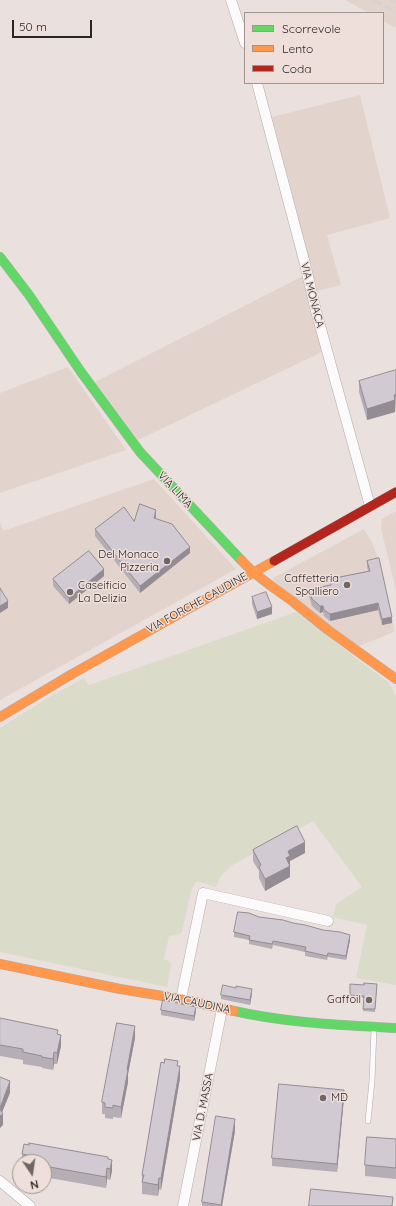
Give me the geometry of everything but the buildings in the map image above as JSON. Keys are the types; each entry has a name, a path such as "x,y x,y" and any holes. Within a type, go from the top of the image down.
{"main road":[{"name":"VIA LIMA","path":"0,257 29,295 81,372 140,452 253,572 328,630 396,679"},
{"name":"VIA FORCHE CAUDINE","path":"0,717 72,674 396,492"},
{"name":"VIA CAUDINA","path":"0,964 120,989 181,999 222,1009 279,1019 396,1028"}],"street":[{"path":"231,0 244,40"},
{"name":"VIA MONACA","path":"257,84 316,311 370,506"},
{"path":"181,999 203,893 328,921"},
{"name":"VIA D. MASSA","path":"184,1206 222,1009"},
{"path":"0,1181 30,1206"}],"lane":[{"path":"368,1121 372,1081 374,1027"}],"shaded area":[{"path":"345,0 396,0 396,28 384,22 384,12 367,12"},
{"path":"360,95 390,218 327,235 341,285 317,291 272,117"},
{"path":"303,276 322,352 138,440 95,382"},
{"path":"68,367 126,450 0,493 0,393"},
{"path":"154,479 236,569 0,700 0,521 3,531"},
{"path":"396,511 396,590 381,529 382,519"},
{"path":"364,529 372,542 378,558 394,632 357,647 274,583 273,578"}],"green space":[{"path":"296,612 389,683 396,696 396,985 356,978 367,925 333,917 336,904 362,887 313,821 231,866 220,877 216,887 197,881 192,888 182,932 177,935 169,936 164,959 169,961 171,965 167,987 0,952 0,728 49,697 84,678 89,685"}],"railway":[{"path":"374,0 396,12"},
{"path":"391,0 396,3"}],"traffic: fast":[{"path":"0,257 29,295 81,372 140,452 241,560"},
{"path":"234,1011 294,1021 396,1028"}],"traffic: slow":[{"path":"241,560 253,572 328,630 396,679"},
{"path":"0,717 72,674 274,561"},
{"path":"0,964 120,989 181,999 234,1011"}],"traffic: jam":[{"path":"274,561 396,492"}],"place":[{"name":"Del Monaco Pizzeria","path":"167,561"},
{"name":"Caffetteria Spalliero","path":"347,585"},
{"name":"Caseificio La Delizia","path":"70,592"},
{"name":"Gaffoil","path":"369,1000"},
{"name":"MD","path":"323,1098"}]}
